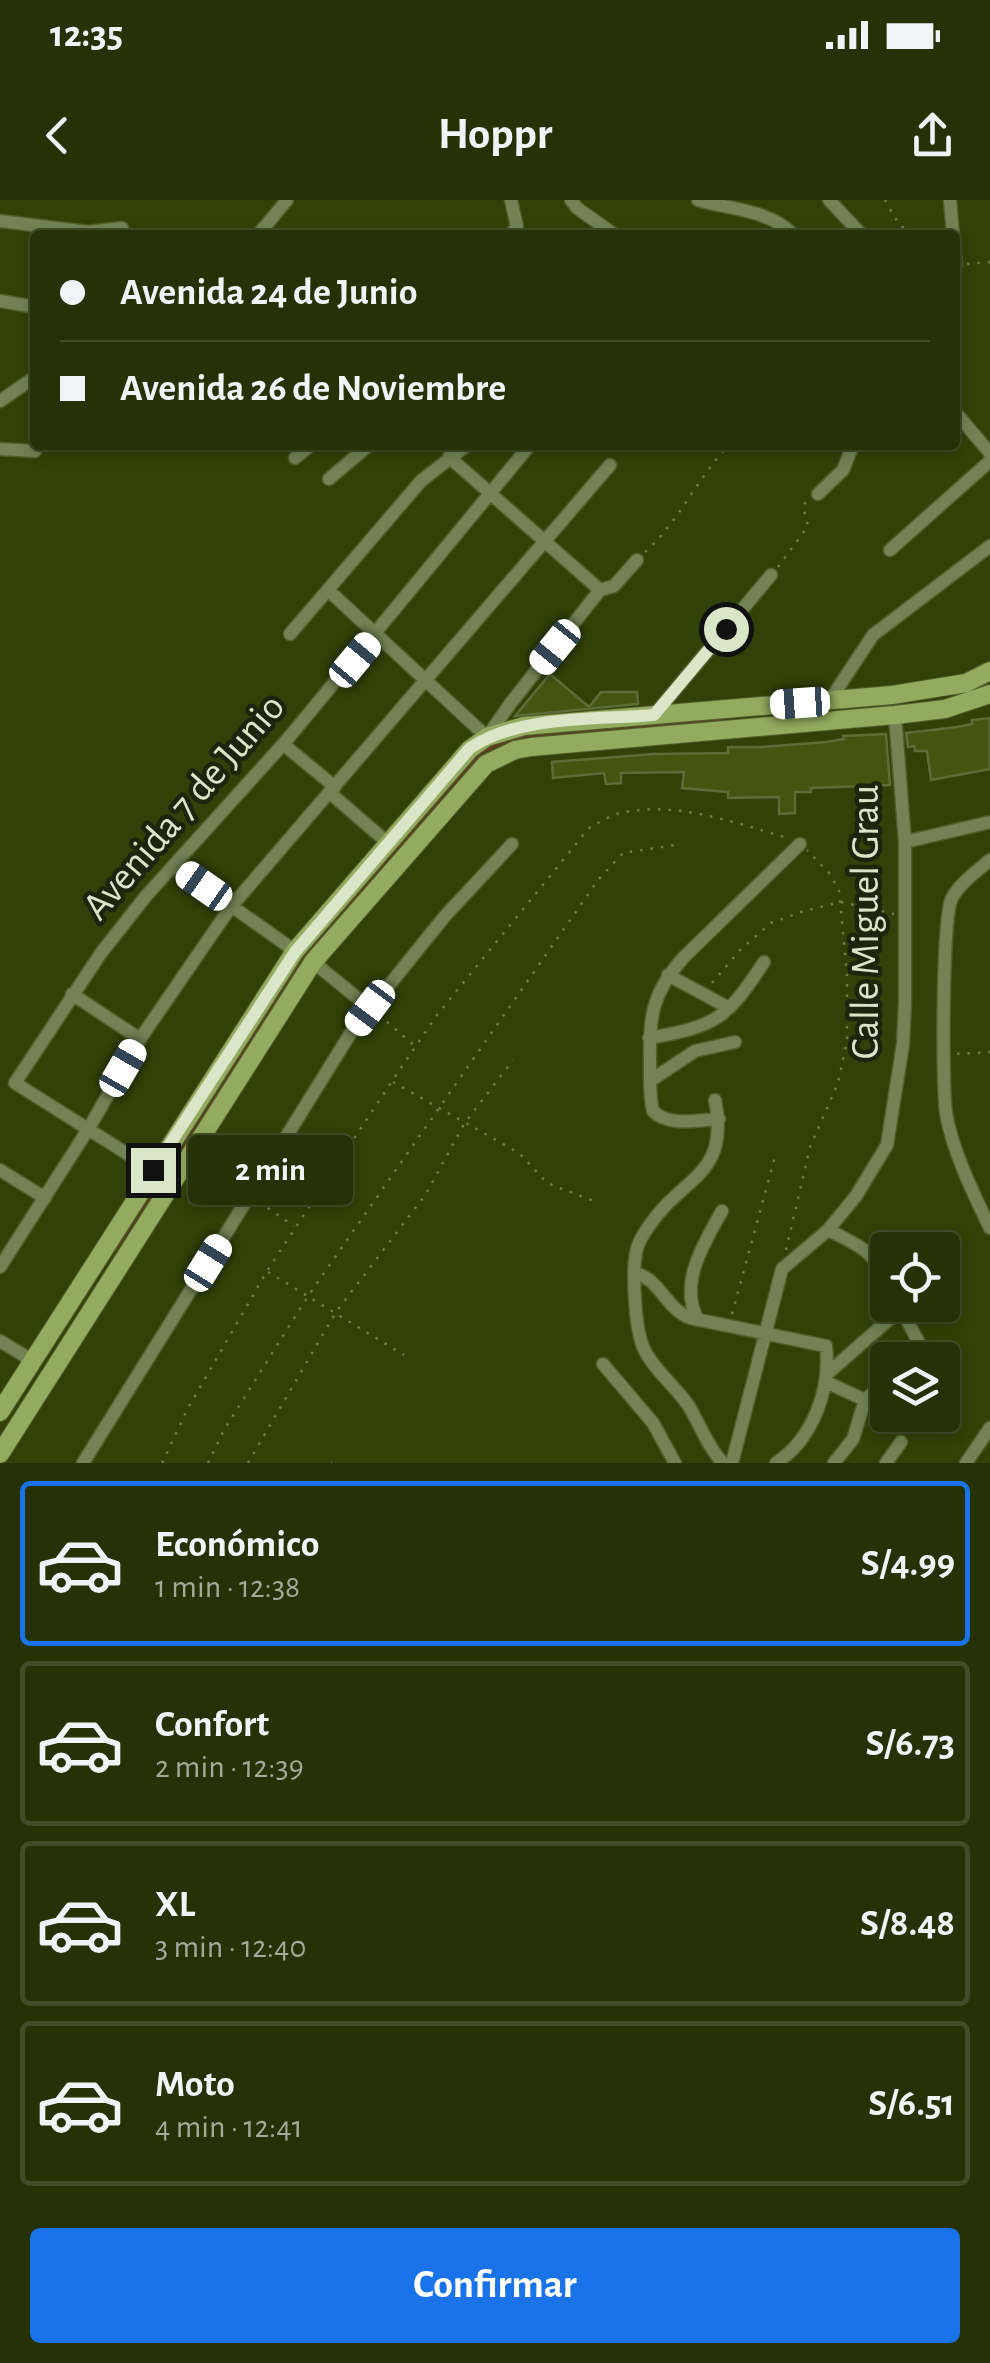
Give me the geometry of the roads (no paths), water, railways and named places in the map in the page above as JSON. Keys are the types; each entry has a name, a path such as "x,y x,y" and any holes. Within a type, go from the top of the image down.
{"main road":[{"path":"0,1412 295,952 470,748 487,737 524,726 940,689 966,683 990,671"},
{"path":"0,1454 313,962 476,774 499,756 531,747 945,709 990,694"},
{"path":"740,708 742,728"},
{"path":"96,1259 116,1270"}],"street":[{"path":"262,230 287,200"},
{"path":"511,200 518,230"},
{"path":"571,200 607,230"},
{"path":"698,200 749,209 788,230"},
{"path":"829,200 857,230"},
{"path":"950,200 953,230"},
{"path":"0,220 73,230"},
{"path":"105,230 122,228"},
{"path":"0,301 30,306"},
{"path":"0,401 30,381"},
{"path":"960,418 990,453"},
{"path":"0,449 35,451"},
{"path":"295,458 305,450"},
{"path":"329,479 363,450"},
{"path":"290,634 421,482 460,450"},
{"name":"Avenida 7 de Junio","path":"89,1128 15,1083 72,994 112,938 378,633 526,450"},
{"path":"818,494 843,470 851,450"},
{"path":"449,457 600,590"},
{"path":"890,550 990,461"},
{"path":"2,1260 89,1128 140,1039 232,906 610,465"},
{"path":"830,700 873,635 990,546"},
{"path":"328,590 487,737 600,590 614,586 636,560"},
{"path":"654,715 771,575"},
{"name":"Calle Miguel Grau","path":"764,1332 782,1270 828,1230 856,1196 886,1145 903,1044 905,842 895,715"},
{"path":"283,744 388,842"},
{"path":"905,842 990,822"},
{"path":"83,1463 370,1008 445,916 512,844"},
{"path":"719,1119 678,1121 657,1116 651,1102 649,1038 656,996 668,975 800,844"},
{"path":"990,860 952,898 946,917 946,1114 970,1188 990,1228"},
{"path":"175,866 295,952"},
{"path":"313,962 370,1008"},
{"path":"649,1038 698,1029 729,1008 764,962"},
{"path":"668,975 729,1008"},
{"path":"72,994 140,1039"},
{"path":"650,1082 695,1051 735,1042"},
{"path":"715,1100 719,1133 700,1177 673,1198 647,1228 636,1251 636,1274 644,1351 680,1394 709,1446 724,1463"},
{"path":"89,1128 153,1170"},
{"path":"0,1170 44,1198"},
{"path":"698,1320 691,1308 690,1286 722,1211"},
{"path":"828,1230 870,1254"},
{"path":"636,1274 649,1278 680,1314 824,1344 827,1348 827,1378 802,1442 776,1463"},
{"path":"827,1378 885,1322"},
{"path":"732,1463 764,1332"},
{"path":"0,1340 33,1361"},
{"path":"602,1364 653,1423 676,1463"},
{"path":"827,1378 865,1400"},
{"path":"834,1463 853,1439 870,1395"},
{"path":"966,1463 990,1428"},
{"path":"886,1463 901,1442"}]}
